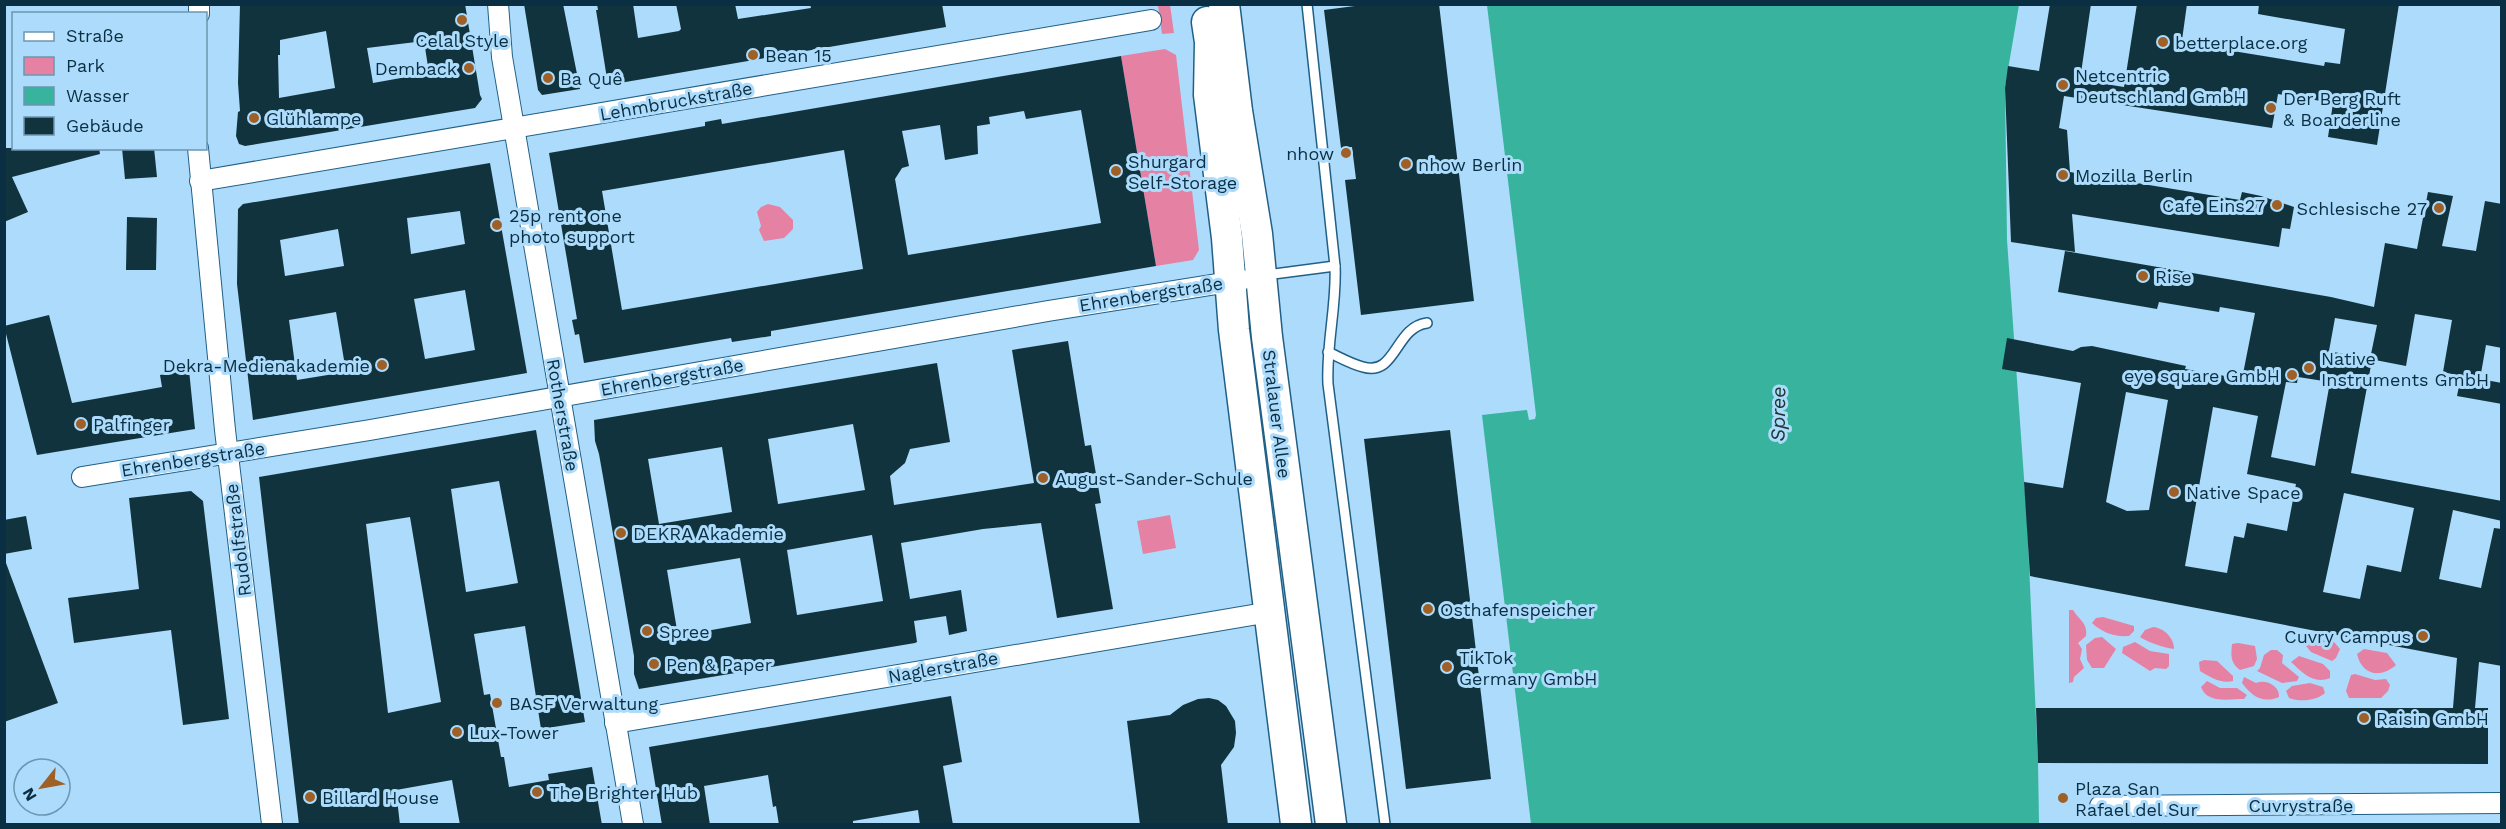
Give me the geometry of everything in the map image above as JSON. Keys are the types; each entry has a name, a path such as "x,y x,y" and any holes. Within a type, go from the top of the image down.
{"main road":[{"name":"Stralauer Allee","path":"1205,4 1210,42 1209,94 1226,232 1229,282 1296,825"},
{"name":"Stralauer Allee","path":"1224,4 1237,111 1257,234 1270,360 1331,825"}],"street":[{"name":"Rotherstraße","path":"498,4 502,57 633,825"},
{"name":"Lehmbruckstraße","path":"200,182 1151,20"},
{"name":"Rudolfstraße","path":"198,150 228,453 272,825"},
{"name":"Ehrenbergstraße","path":"82,477 560,397 1057,309 1262,276"},
{"name":"Naglerstraße","path":"615,723 1270,612"},
{"name":"Cuvrystraße","path":"2100,806 2502,803"}],"lane":[{"path":"1307,4 1335,266 1336,287 1328,352 1328,384 1384,825"},
{"path":"1262,276 1335,266"},
{"path":"1328,352 1363,367 1381,366 1391,358 1409,330 1417,324 1427,323"}],"green space":[{"path":"1170,5 1174,33 1162,34 1158,6"},
{"path":"1165,49 1176,55 1199,250 1193,260 1156,266 1121,56"},
{"path":"768,204 780,207 793,220 793,229 784,238 764,241 759,230 761,226 757,212"},
{"path":"1170,515 1176,548 1143,554 1137,521"},
{"path":"2069,610 2073,610 2084,625 2086,636 2078,643 2082,649 2080,659 2084,668 2074,677 2073,682 2069,683"},
{"path":"2103,617 2134,626 2134,631 2129,636 2118,636 2105,632 2092,623 2096,618"},
{"path":"2153,627 2168,634 2174,649 2140,637 2145,630"},
{"path":"2102,637 2116,649 2104,668 2092,668 2087,660 2086,645 2095,638"},
{"path":"2313,639 2334,642 2340,649 2336,658 2332,661 2311,652 2306,646"},
{"path":"2135,642 2150,651 2169,654 2169,666 2166,669 2155,668 2150,671 2122,653 2123,647"},
{"path":"2232,644 2255,646 2257,659 2254,666 2240,670 2234,665 2231,655"},
{"path":"2364,649 2387,653 2396,665 2384,672 2372,673 2359,661 2357,654"},
{"path":"2271,650 2277,650 2283,655 2282,663 2299,677 2297,681 2282,683 2257,671 2264,655"},
{"path":"2299,656 2323,664 2330,671 2330,678 2318,680 2304,673 2291,662"},
{"path":"2217,661 2233,676 2233,681 2220,681 2200,671 2199,662"},
{"path":"2351,675 2375,680 2386,679 2390,685 2388,691 2381,698 2349,698 2346,691"},
{"path":"2244,677 2256,683 2272,684 2279,693 2279,697 2267,700 2258,698 2242,683"},
{"path":"2207,681 2220,688 2237,688 2247,695 2244,699 2213,698 2208,696 2201,687"},
{"path":"2310,683 2323,687 2325,693 2308,700 2289,698 2286,691 2292,686"}],"water":[{"path":"1487,5 2019,5 2005,87 2007,240 2027,520 2039,824 1531,824 1482,415 1527,410 1529,420 1535,419 1536,415"}],"building":[{"path":"240,4 465,4 482,99 475,108 245,146 239,144 236,136 238,112 240,111 238,83","holes":["326,31 335,88 279,98 280,40","424,41 429,73 373,83 367,48"]},
{"path":"524,4 563,4 580,89 542,95 538,90"},
{"path":"597,4 633,4 638,38 679,31 681,29 676,4 735,4 738,19 811,8 810,4 942,4 946,27 608,85"},
{"name":"nhow Berlin","path":"1370,4 1439,4 1474,301 1361,315 1345,180 1356,179 1352,147 1341,148 1324,10"},
{"path":"2050,4 2091,4 2080,80 2124,87 2137,4 2187,4 2182,40 2197,42 2196,45 2324,66 2325,62 2340,64 2345,29 2258,14 2259,4 2399,4 2377,145 2328,137 2333,103 2278,94 2272,128 2064,96 2059,128 2067,130 2070,172 2240,200 2242,192 2261,196 2294,207 2290,229 2282,228 2279,247 2072,214 2075,252 2011,242 2005,88 2008,66 2039,71"},
{"path":"1121,56 1156,266 771,331 771,336 732,342 731,338 584,363 579,334 575,335 572,320 577,319 549,153 705,126 705,122 721,119 722,124","holes":["1081,110 1101,223 908,255 895,179 902,168 909,166 902,131 940,125 945,160 978,154 977,126 990,124 989,117 1024,111 1026,119","844,150 863,269 622,310 602,191"]},
{"path":"4,148 12,148 12,150 99,150 100,154 12,177 28,212 4,222"},
{"path":"122,150 154,150 157,177 125,179"},
{"path":"490,163 527,373 253,420 237,284 238,209 243,204","holes":["460,211 465,244 411,254 407,218","338,229 344,266 285,276 280,240","465,290 475,350 425,359 414,299","336,312 346,372 297,380 289,320"]},
{"path":"2428,192 2453,196 2442,246 2476,251 2485,201 2502,204 2502,348 2486,345 2480,379 2502,383 2502,404 2457,396 2461,376 2443,372 2452,320 2415,314 2406,366 2370,359 2377,325 2335,318 2329,351 2372,360 2351,473 2502,501 2502,521 2453,510 2439,579 2481,588 2494,528 2502,529 2502,666 2479,662 2475,708 2488,708 2488,764 2038,763 2036,708 2453,708 2457,658 2030,576 2024,482 2063,488 2081,383 2002,369 2007,338 2073,351 2081,347 2092,346 2186,366 2185,369 2242,379 2255,313 2220,307 2219,312 2159,302 2157,309 2058,292 2065,251 2331,297 2374,307 2385,243 2417,249","holes":["2298,377 2330,382 2315,466 2271,457 2286,382 2297,383","2126,392 2168,400 2149,510 2127,511 2106,502","2213,407 2258,416 2247,474 2296,484 2287,531 2247,523 2244,538 2234,536 2227,573 2185,566","2344,493 2414,508 2401,572 2367,565 2360,599 2323,592"]},
{"path":"127,217 157,218 156,270 126,270"},
{"path":"49,315 72,403 162,387 160,375 189,370 195,429 37,455 4,326"},
{"path":"1068,341 1085,446 1091,445 1101,503 1095,504 1113,609 1057,618 1041,523 983,529 901,543 910,599 961,590 967,631 949,635 946,616 914,621 917,642 915,643 639,689 634,674 634,656 595,441 594,420 937,363 950,442 910,449 905,463 890,476 894,505 1034,483 1012,350","holes":["853,424 865,490 778,504 768,439","722,447 732,512 659,524 648,459","872,535 883,601 797,615 787,550","740,558 751,623 678,636 667,570"]},
{"path":"536,430 585,722 541,729 525,626 474,634 484,695 490,694 501,757 504,757 509,787 549,780 548,774 592,767 602,825 460,825 452,780 396,790 400,825 299,825 259,477","holes":["499,481 518,583 466,592 451,489","410,517 441,702 388,713 366,524"]},
{"name":"Osthafenspeicher","path":"1450,430 1491,779 1406,789 1364,439"},
{"path":"191,491 203,501 229,719 183,725 171,630 74,643 68,598 139,589 129,498"},
{"path":"26,516 32,549 4,554 4,520"},
{"path":"4,563 6,563 58,703 4,722"},
{"path":"951,696 962,762 943,766 953,825 920,825 918,810 853,821 853,825 779,825 776,806 773,807 768,775 704,786 710,825 662,825 649,747"},
{"path":"1198,699 1218,700 1226,706 1235,721 1234,747 1221,765 1228,825 1140,825 1127,721 1170,715 1183,705"}],"place":[{"name":"Celal Style","path":"462,20"},
{"name":"betterplace.org","path":"2163,42"},
{"name":"Bean 15","path":"753,55"},
{"name":"Demback","path":"469,68"},
{"name":"Ba Quê","path":"548,78"},
{"name":"Netcentric Deutschland GmbH","path":"2063,85"},
{"name":"Der Berg Ruft & Boarderline","path":"2271,108"},
{"name":"Glühlampe","path":"254,118"},
{"name":"nhow","path":"1346,153"},
{"name":"nhow Berlin","path":"1406,164"},
{"name":"Shurgard Self-Storage","path":"1116,171"},
{"name":"Mozilla Berlin","path":"2063,175"},
{"name":"Cafe Eins27","path":"2277,205"},
{"name":"Schlesische 27","path":"2439,208"},
{"name":"25p rent one photo support","path":"497,225"},
{"name":"Rise","path":"2143,276"},
{"name":"Dekra-Medienakademie","path":"382,365"},
{"name":"Native Instruments GmbH","path":"2309,368"},
{"name":"eye square GmbH","path":"2292,375"},
{"name":"Palfinger","path":"81,424"},
{"name":"August-Sander-Schule","path":"1043,478"},
{"name":"Native Space","path":"2174,492"},
{"name":"DEKRA Akademie","path":"621,533"},
{"name":"Osthafenspeicher","path":"1428,609"},
{"name":"Spree","path":"647,631"},
{"name":"Cuvry Campus","path":"2423,636"},
{"name":"Pen & Paper","path":"654,664"},
{"name":"TikTok Germany GmbH","path":"1447,667"},
{"name":"BASF Verwaltung","path":"497,703"},
{"name":"Raisin GmbH","path":"2364,718"},
{"name":"Lux-Tower","path":"457,732"},
{"name":"The Brighter Hub","path":"537,792"},
{"name":"Billard House","path":"310,797"},
{"name":"Plaza San Rafael del Sur","path":"2063,798"}]}
